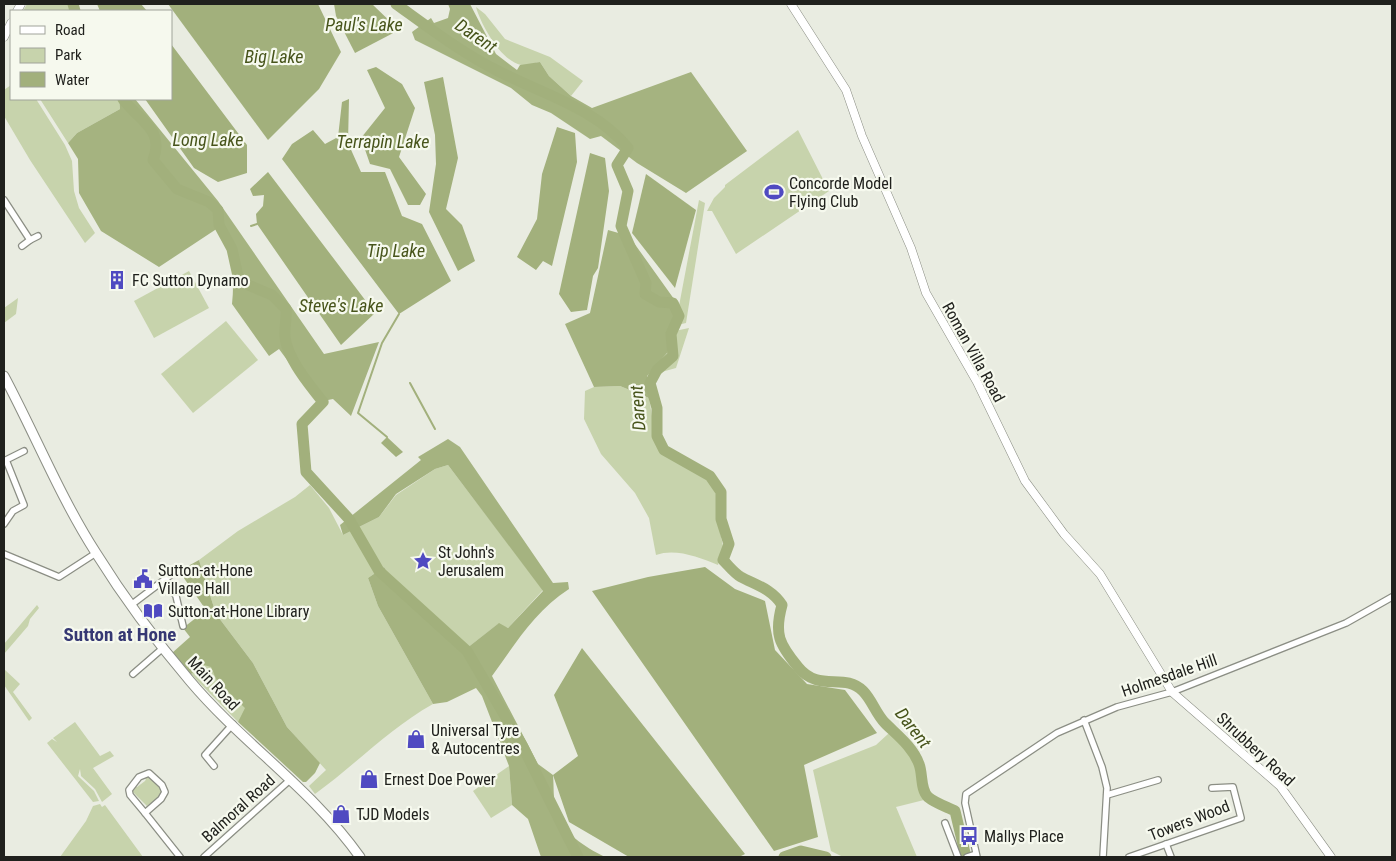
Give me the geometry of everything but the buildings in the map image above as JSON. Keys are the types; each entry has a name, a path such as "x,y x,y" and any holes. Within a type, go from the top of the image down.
{"main road":[{"name":"Main Road","path":"4,376 96,553 131,605 190,682 318,805 360,857"}],"street":[{"name":"Roman Villa Road","path":"791,4 846,90 862,136 911,248 926,293 978,382 1025,481 1064,534 1100,574 1172,692"},
{"path":"4,37 10,25"},
{"path":"4,200 30,240"},
{"path":"22,246 38,236"},
{"path":"4,524 13,511 24,505 6,460 24,451"},
{"path":"4,554 59,577 96,553"},
{"path":"131,605 172,574"},
{"path":"165,579 176,596 182,626"},
{"name":"Holmesdale Hill","path":"973,856 965,797 968,791 1057,733 1117,707 1172,692 1346,623 1392,597"},
{"path":"133,674 163,648"},
{"name":"Shrubbery Road","path":"1172,692 1280,786 1331,857"},
{"path":"1084,720 1102,767 1107,795 1103,857"},
{"path":"214,766 205,755 233,724"},
{"path":"145,813 161,800 165,792 162,784 149,773 139,777 129,790 130,795 180,857"},
{"name":"Balmoral Road","path":"204,857 291,779"},
{"path":"1107,795 1158,780"},
{"name":"Towers Wood","path":"1129,857 1241,818 1233,787 1212,788"},
{"path":"945,823 958,857"},
{"path":"1166,844 1171,857"}],"green space":[{"path":"27,4 70,4 73,10 24,10"},
{"path":"476,7 485,14 505,39 550,57 583,81 571,96 549,76 540,62 521,65 506,57 487,32"},
{"path":"10,86 10,100 37,100 65,145 72,161 74,191 79,208 95,233 85,243 30,160 4,116 4,90"},
{"path":"41,100 119,100 120,109 77,133 68,143"},
{"name":"Concorde Model Flying Club","path":"798,130 829,191 736,254 712,211 707,211 714,198 725,185"},
{"path":"699,200 705,203 686,323 673,326 679,306"},
{"path":"189,271 209,308 154,338 134,301"},
{"path":"18,298 16,314 4,323 4,308"},
{"path":"226,321 258,360 193,413 161,374"},
{"path":"689,328 676,368 647,376 667,353 670,332"},
{"path":"620,386 649,398 656,440 668,456 709,479 717,496 717,516 723,546 718,565 695,556 679,553 671,552 656,555 649,518 635,493 601,454 584,419 585,391 594,387"},
{"path":"448,465 543,590 508,628 498,624 462,652 423,610 397,589 384,567 368,578 378,606 433,704 387,735 315,794 309,786 326,770 287,727 253,663 216,614 199,560 238,531 295,497 310,485 329,508 343,535 379,517 396,495 435,469"},
{"path":"37,605 39,608 30,619 28,626 4,654 4,644"},
{"path":"206,657 252,710 238,722 191,674"},
{"path":"4,669 20,684 13,692 32,718 29,721 4,685"},
{"path":"75,722 100,756 110,751 114,756 93,768 112,794 102,802 95,789 81,776 80,769 78,776 94,791 99,801 93,802 47,743 52,739 57,742 53,738"},
{"path":"888,734 894,734 917,764 921,785 928,799 896,807 917,857 843,857 831,851 813,770 876,745"},
{"path":"509,766 512,805 491,818 473,791"},
{"path":"147,776 159,785 162,791 159,797 147,806 132,791 133,785 137,787 146,779 142,778"},
{"path":"100,804 102,807 105,805 143,857 60,857 86,821 93,806"}],"shaded area":[{"path":"448,4 470,4 496,54 517,70 520,65 540,62 549,76 571,96 592,108 691,72 747,151 686,193 637,163 601,136 590,139 551,113 532,105 511,88 415,40 412,32 431,18 434,23 448,18 450,9"},
{"path":"119,100 136,100 218,201 324,354 379,342 351,416 333,399 318,402 279,349 269,356 232,304 233,274 227,246 218,228 159,267 101,231 79,193 78,159 68,143 77,133 120,109"},
{"path":"608,230 629,236 679,306 670,332 667,353 647,376 649,398 620,386 594,387 565,324 590,313"},
{"path":"448,439 460,447 553,583 568,582 569,589 536,618 492,676 538,764 553,775 555,806 563,826 582,844 605,857 541,857 528,819 512,805 509,766 482,696 476,688 447,702 433,704 378,606 368,578 384,567 397,589 423,610 462,652 499,623 508,628 543,591 448,465 435,469 396,494 379,517 343,535 340,525 421,460 418,457"},
{"path":"199,560 216,614 253,663 287,727 320,763 315,773 306,782 303,782 238,722 245,708 217,681 211,667 204,665 191,674 172,653 190,637 183,628 206,610 179,571"}],"water":[{"path":"97,4 141,4 146,10 100,10"},
{"name":"Big Lake","path":"168,4 318,4 341,52 319,89 268,140"},
{"name":"Paul's Lake","path":"334,4 372,4 399,30 355,53 336,16"},
{"name":"Long Lake","path":"172,45 247,145 247,173 218,182 194,168 146,100 172,100"},
{"name":"Terrapin Lake","path":"376,67 402,84 415,108 399,157 426,194 420,205 408,205 390,169 370,164 361,138 385,108 367,70"},
{"path":"443,77 458,158 446,209 462,225 475,261 458,271 429,212 436,164 435,135 424,82"},
{"name":"Tip Lake","path":"349,99 348,143 361,172 385,172 402,216 422,224 451,281 399,314 282,159 292,144 313,130 325,144 338,137 342,102"},
{"path":"557,127 575,133 577,162 552,266 543,261 536,270 517,257 537,219 542,174"},
{"path":"590,153 605,158 609,191 598,268 593,276 587,310 571,312 559,294"},
{"name":"Steve's Lake","path":"268,172 375,313 341,345 257,224 256,214 263,206 264,195 253,196 250,189"},
{"path":"646,174 696,210 675,288 632,233"},
{"path":"387,437 403,452 396,457 381,443"},
{"path":"705,567 735,589 765,601 775,650 807,684 845,690 877,733 804,765 818,837 774,851 592,591 648,577"},
{"path":"582,648 745,854 739,857 629,857 569,822 553,775 578,756 554,695"}],"waterway":[{"name":"Darent","path":"73,4 75,10"},
{"name":"Darent","path":"396,4 471,56 584,112 615,134 628,148 617,165 628,191 621,226 646,283 645,294 659,302 673,303 679,316 671,334 673,356 657,370 650,383 657,408 657,436 664,450 710,476 721,492 721,519 729,544 723,560 738,575 769,591 782,605 778,624 780,638 786,652 806,675 823,681 848,683 863,691 882,719 913,752 919,764 925,794 955,811 966,857"},
{"name":"Darent","path":"124,100 153,133 156,140 153,160 177,189 209,202 218,210 219,225 232,249 238,276 248,285 272,295 286,309 285,337 290,354 294,363 323,402 302,424 306,472 349,519 379,571 467,651 522,745 578,857"},
{"path":"251,226 257,224"},
{"path":"387,437 358,413 382,343 399,314"},
{"path":"410,383 435,429"},
{"name":"Darent","path":"784,857 801,851 826,857"}],"place":[{"name":"Concorde Model Flying Club","path":"774,192"},
{"name":"FC Sutton Dynamo","path":"117,280"},
{"name":"St John's Jerusalem","path":"423,561"},
{"name":"Sutton-at-Hone Village Hall","path":"143,579"},
{"name":"Sutton-at-Hone Library","path":"153,611"},
{"name":"Universal Tyre & Autocentres","path":"416,739"},
{"name":"Ernest Doe Power","path":"369,779"},
{"name":"TJD Models","path":"341,814"},
{"name":"Mallys Place","path":"969,836"}],"district":[{"name":"Sutton at Hone","path":"120,634"}]}
